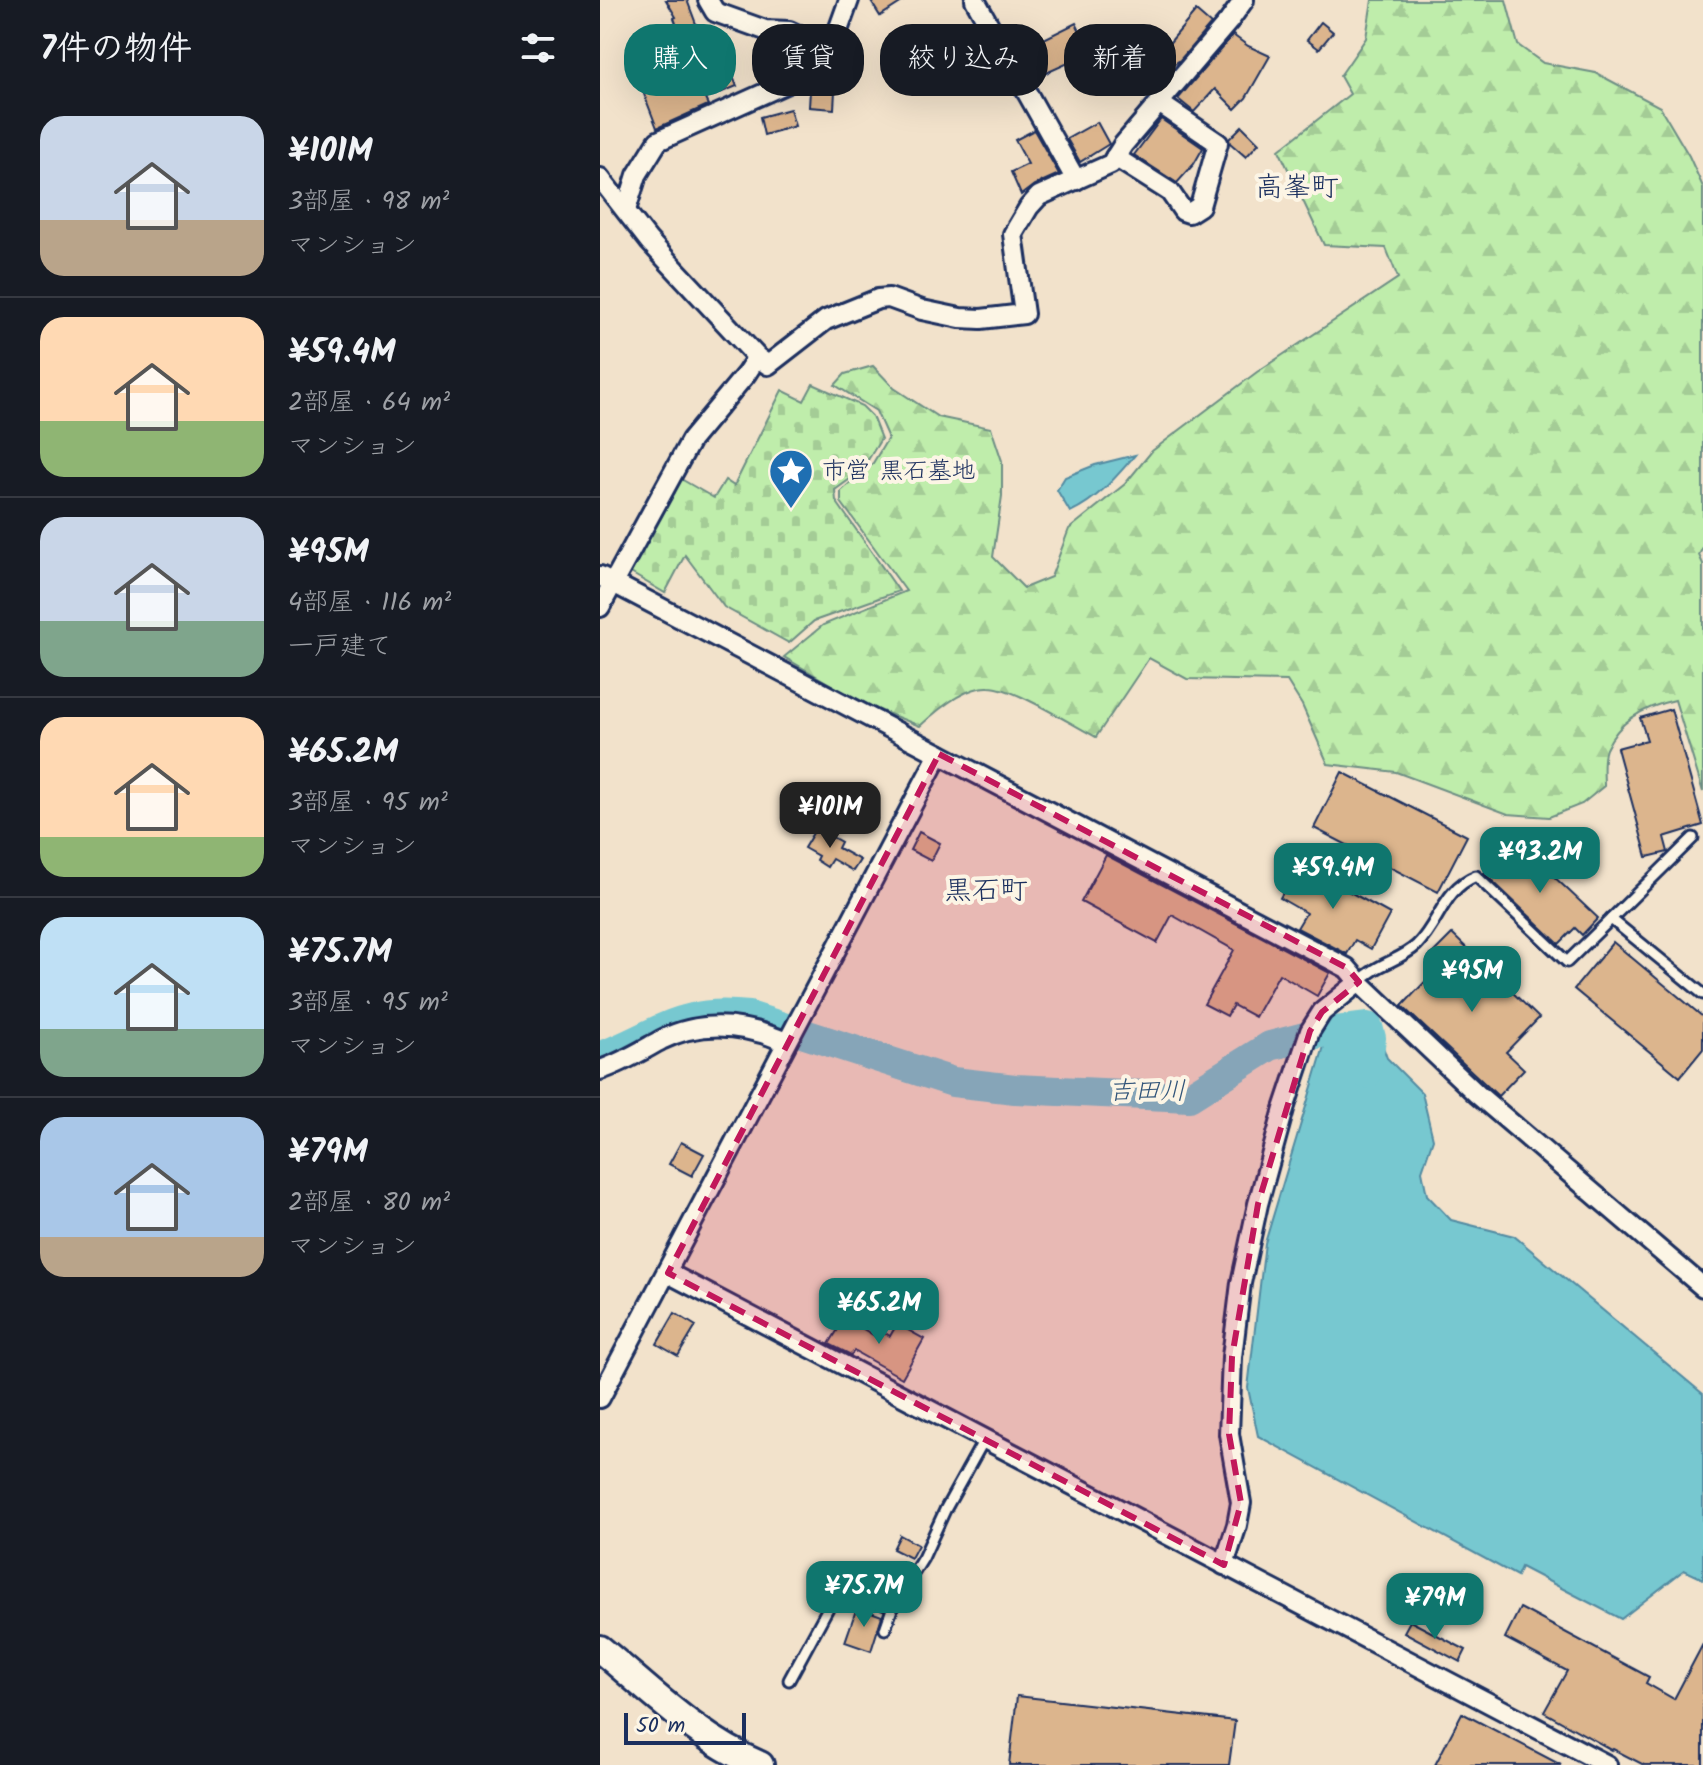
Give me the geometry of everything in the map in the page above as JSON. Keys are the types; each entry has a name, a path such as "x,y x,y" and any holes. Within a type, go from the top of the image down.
{"street":[{"path":"708,0 715,12 752,25"},
{"path":"839,24 849,0"},
{"path":"975,0 1076,180"},
{"path":"600,178 649,241 768,365 826,320 878,299 889,298 922,310 960,318 1024,314 1013,234 1029,207 1039,196 1111,164 1244,0"},
{"path":"626,210 637,175 658,141 762,96"},
{"path":"1115,157 1170,192 1183,211 1189,213 1200,206 1218,143 1159,103"},
{"path":"600,607 606,580 691,440 757,357"},
{"path":"606,580 1347,968 1477,1094 1699,1275"},
{"path":"600,1398 939,754"},
{"path":"1224,1565 1241,1503 1229,1434 1232,1357 1241,1283 1258,1204 1284,1109 1310,1031 1322,1012 1359,982"},
{"path":"600,1070 685,1030 704,1026 745,1028 787,1042"},
{"path":"668,1273 1607,1765"},
{"path":"600,1649 707,1736 738,1756 760,1765"}],"lane":[{"path":"1359,982 1371,970 1414,948 1460,882 1476,876 1567,962 1693,838"},
{"path":"1611,919 1703,994"},
{"path":"885,1629 893,1606 923,1558 945,1510 985,1438"},
{"path":"789,1680 835,1595 842,1592 893,1606"}],"highlighted area":[{"path":"939,754 1347,968 1359,982 1322,1012 1310,1031 1258,1204 1232,1357 1229,1434 1241,1503 1224,1565 668,1273"}],"green space":[{"path":"1372,0 1506,0 1518,45 1543,63 1596,73 1660,107 1703,187 1703,547 1699,555 1703,564 1703,792 1675,700 1644,710 1626,722 1606,749 1604,786 1582,804 1549,817 1508,814 1396,772 1328,764 1302,705 1287,681 1187,679 1149,658 1096,737 1028,700 989,687 961,695 920,726 864,704 784,657 823,625 906,591 841,502 841,491 873,463 888,438 876,411 835,385 845,374 873,366 894,388 938,417 991,428 1002,461 1002,496 993,557 1024,588 1051,577 1069,529 1125,484 1152,451 1257,372 1398,278 1386,248 1324,245 1279,150 1350,94 1340,76 1366,38"},
{"path":"813,384 862,406 872,416 881,439 861,471 835,490 836,501 899,591 814,621 789,643 724,607 685,555 665,593 629,572 681,479 714,498 725,480 734,486 782,390 804,401"}],"water":[{"path":"1135,455 1098,494 1070,512 1057,490 1065,477 1095,465"},
{"path":"1378,1032 1387,1058 1422,1093 1433,1139 1422,1171 1427,1195 1451,1220 1514,1236 1703,1394 1703,1579 1684,1570 1621,1619 1521,1567 1517,1576 1258,1436 1248,1388 1265,1243 1325,1043"}],"building":[{"path":"666,0 687,0 696,24 676,24 676,17"},
{"path":"870,0 905,0 880,16"},
{"path":"1196,11 1211,24 1176,63 1176,35"},
{"path":"1321,22 1333,32 1319,49 1307,40"},
{"path":"1064,29 1064,65 1048,72 1048,37"},
{"path":"1233,35 1270,56 1246,98 1235,109 1215,89 1194,112 1178,99"},
{"path":"645,96 712,96 705,99 708,105 657,128"},
{"path":"810,96 835,96 834,109 809,107"},
{"path":"790,109 795,126 764,135 760,117"},
{"path":"1161,119 1203,148 1177,183 1134,155"},
{"path":"1097,122 1109,144 1080,162 1067,139"},
{"path":"1242,126 1259,143 1246,157 1229,139"},
{"path":"1034,130 1059,174 1034,185 1021,195 1011,172 1028,164 1015,140"},
{"path":"1671,709 1703,825 1664,837 1668,852 1647,857 1617,748 1647,740 1640,718"},
{"path":"1342,772 1467,836 1438,892 1314,828"},
{"path":"816,828 841,842 838,848 860,860 853,871 832,859 827,867 816,860 818,856 804,848"},
{"path":"919,832 940,843 931,861 910,850"},
{"path":"1518,843 1598,918 1582,935 1575,928 1559,944 1484,873 1496,859 1500,863"},
{"path":"1106,855 1330,973 1317,996 1279,974 1255,1017 1233,1005 1227,1016 1204,1004 1234,950 1172,915 1157,943 1081,902"},
{"path":"1299,864 1390,914 1371,949 1355,940 1347,954 1297,928 1306,913 1280,898"},
{"path":"1452,934 1539,1018 1506,1052 1524,1069 1498,1096 1402,1006 1439,967 1429,957"},
{"path":"1613,942 1703,1017 1703,1049 1680,1077 1574,989"},
{"path":"681,1142 704,1154 692,1176 669,1164"},
{"path":"675,1313 696,1326 678,1356 657,1344"},
{"path":"845,1318 875,1336 879,1329 890,1336 897,1324 924,1339 902,1378 854,1351 851,1355 829,1344"},
{"path":"900,1535 918,1545 911,1558 893,1549"},
{"path":"857,1607 882,1616 871,1651 845,1642"},
{"path":"1520,1608 1649,1677 1646,1683 1674,1699 1703,1644 1703,1765 1644,1765 1544,1712 1567,1671 1505,1638"},
{"path":"1410,1621 1466,1650 1460,1662 1404,1632"},
{"path":"1017,1696 1235,1721 1229,1765 1009,1765"},
{"path":"1462,1713 1561,1765 1435,1765"}],"waterway":[{"name":"吉田川","path":"600,1056 681,1021 721,1014 749,1016 953,1082 1015,1089 1189,1097 1270,1046 1320,1033 1368,1027 1371,1038 1366,1074"}],"place":[{"name":"市営 黒石墓地","path":"791,510"}],"district":[{"name":"高峯町","path":"1297,188"},
{"name":"黒石町","path":"986,891"}]}
